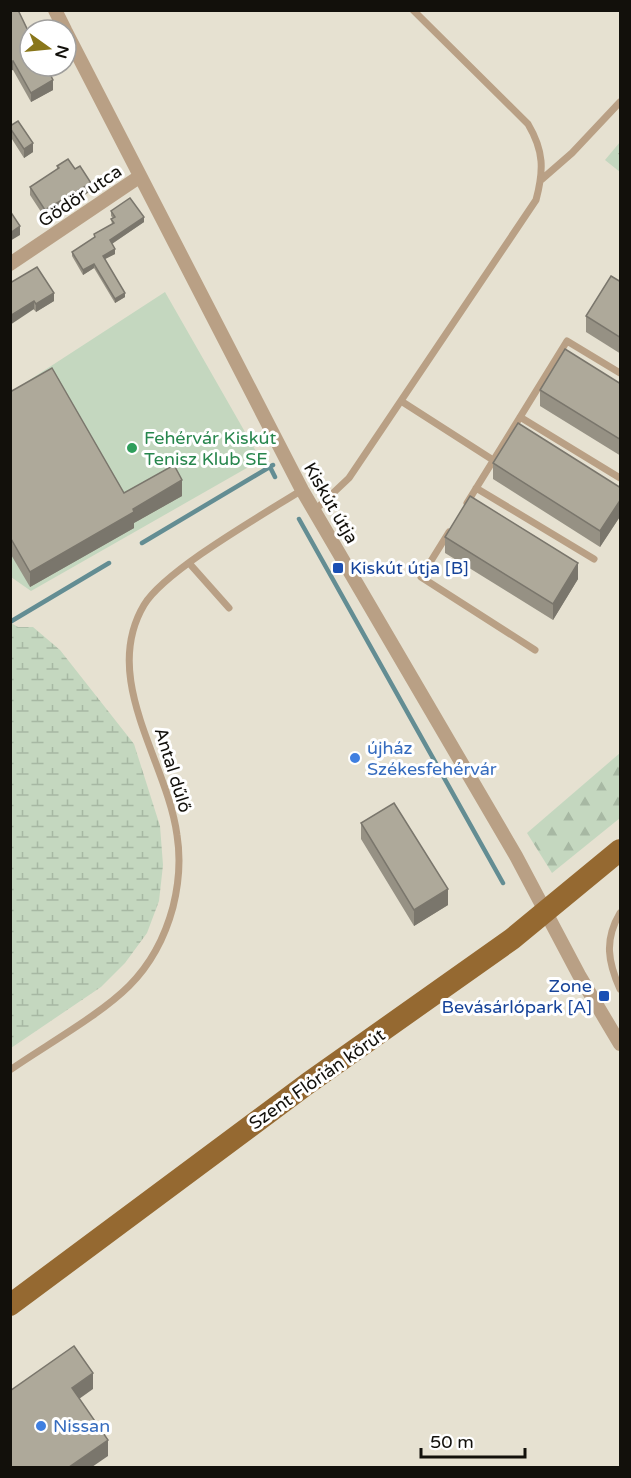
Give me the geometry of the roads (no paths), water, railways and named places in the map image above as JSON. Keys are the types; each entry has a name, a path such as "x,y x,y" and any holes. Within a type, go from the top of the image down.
{"main road":[{"name":"Szent Flórián körút","path":"10,1305 307,1084 408,1014 546,911 621,850"}],"street":[{"name":"Kiskút útja","path":"78,57 302,490 621,1044"},
{"name":"Gödör utca","path":"10,264 139,177"}],"lane":[{"path":"314,511 349,477 536,200 541,180 543,160 538,141 528,124 413,10"},
{"path":"541,180 572,153 621,102"},
{"path":"464,508 567,341 621,373"},
{"path":"401,401 493,460"},
{"path":"520,417 621,478"},
{"path":"476,488 594,559"},
{"name":"Antal dűlő","path":"10,1070 129,986 159,946 169,920 177,889 180,861 177,834 132,691 128,666 130,643 145,604 160,585 189,563 302,490"},
{"path":"452,527 421,577 535,650"},
{"path":"189,563 229,608"},
{"path":"621,913 608,942 613,972 621,989"}],"waterway":[{"path":"142,543 273,465"},
{"path":"270,467 275,477"},
{"path":"299,519 503,883"},
{"path":"10,622 109,563"}],"place":[{"name":"Fehérvár Kiskút Tenisz Klub SE","path":"132,448"},
{"name":"Kiskút útja [B]","path":"338,568"},
{"name":"újház Székesfehérvár","path":"355,758"},
{"name":"Zone Bevásárlópark [A]","path":"604,996"},
{"name":"Nissan","path":"41,1426"}]}
